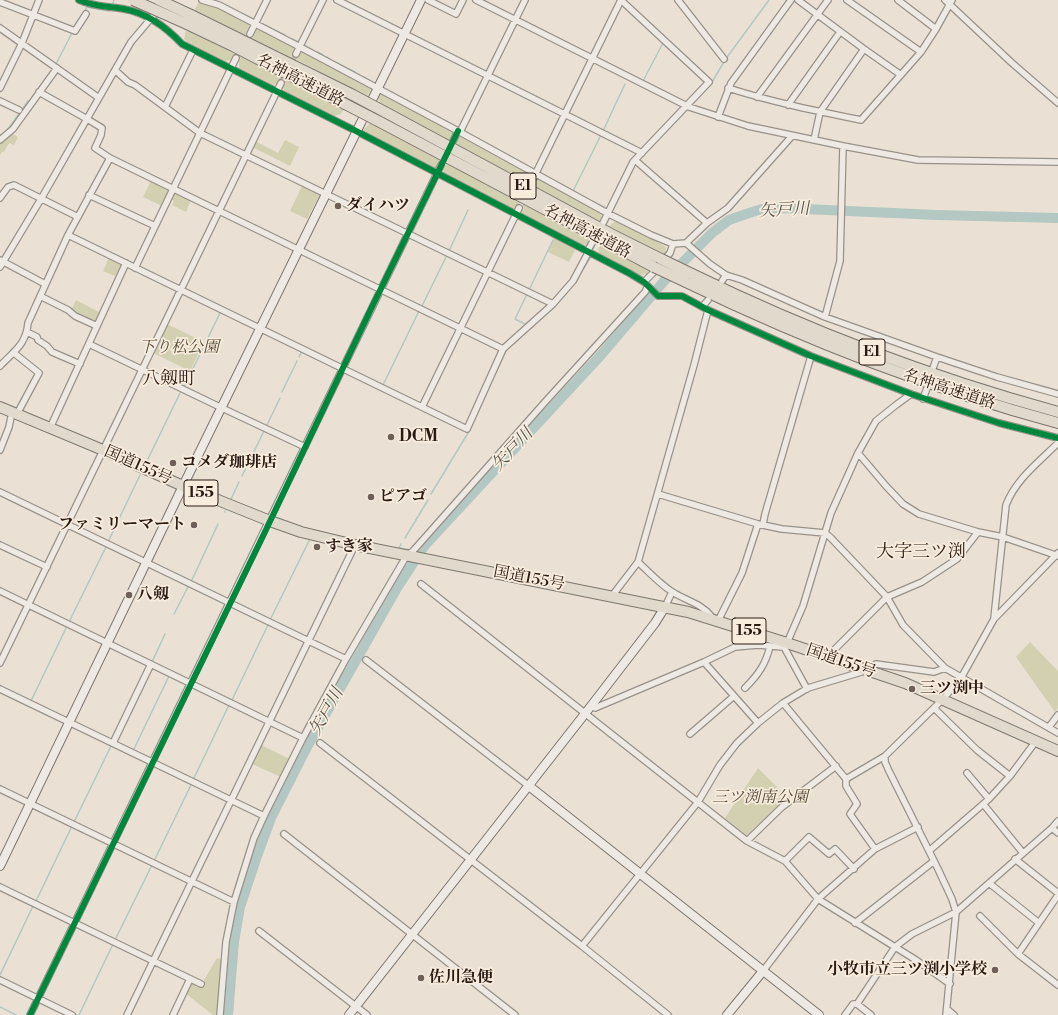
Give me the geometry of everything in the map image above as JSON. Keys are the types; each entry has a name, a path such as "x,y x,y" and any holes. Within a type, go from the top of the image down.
{"highway":[{"name":"名神高速道路","path":"133,0 189,20 351,94 611,234 661,259 689,278 804,336 884,368 950,391 1058,423"},
{"name":"名神高速道路","path":"159,0 189,20 654,267 735,295 807,327 887,358 961,384 1058,412"},
{"name":"国道155号","path":"0,407 103,450 183,486 301,532 355,545 688,612 785,645 827,657 905,683 1058,751"}],"street":[{"path":"0,88 22,43 39,0"},
{"path":"79,0 100,7 134,12 151,19 170,31 182,44 356,131 588,252 647,285 658,296 682,296 811,356 924,399 999,423 1058,438"},
{"path":"45,284 1,263 41,199 131,42 168,0"},
{"path":"202,0 221,3 255,24 459,132 608,214 673,244 687,244 710,264 726,275 742,280 825,317 997,377 1058,394"},
{"path":"250,34 267,0"},
{"path":"296,54 323,0"},
{"path":"337,0 642,153"},
{"path":"0,866 183,486 421,0"},
{"path":"428,0 456,14 463,0"},
{"path":"476,0 686,106 748,126 918,160 1058,162"},
{"path":"452,143 459,132 525,0"},
{"path":"530,185 622,0 709,82 636,160 603,223"},
{"path":"678,0 724,59"},
{"path":"718,117 728,88 791,0"},
{"path":"798,0 901,75"},
{"path":"757,97 828,0"},
{"path":"847,0 921,52"},
{"path":"898,0 936,29"},
{"path":"728,88 788,105 861,120 921,52 936,29 949,1 1012,64 1058,102"},
{"path":"0,2 75,31 86,14"},
{"path":"0,28 99,98"},
{"path":"788,105 840,32"},
{"path":"814,140 820,112 864,49"},
{"path":"164,107 193,50"},
{"path":"135,268 236,58"},
{"path":"0,140 13,130 56,68"},
{"path":"115,70 128,82 135,85 200,133 553,304"},
{"path":"0,663 245,154 281,83"},
{"path":"39,92 102,128 101,135 95,148 110,158 503,349"},
{"path":"0,100 19,110"},
{"path":"687,244 707,223 728,208 792,136"},
{"path":"825,317 840,261 843,146"},
{"path":"0,366 18,349 27,332 28,323 68,235 110,158"},
{"path":"636,160 707,223"},
{"path":"30,1015 441,166"},
{"path":"0,198 8,187 14,185 78,217"},
{"path":"89,195 155,226"},
{"path":"422,407 519,208"},
{"path":"68,235 468,429 503,349 553,304 573,281 592,243"},
{"path":"220,1015 226,942 234,902 254,838 304,738 346,660 408,555 645,292 647,285 670,253 673,244"},
{"path":"50,428 126,263"},
{"path":"722,281 726,275"},
{"path":"40,296 68,310 75,316 97,326"},
{"path":"612,596 638,562 692,372 708,300"},
{"path":"27,332 37,337 38,340 52,352 80,364"},
{"path":"89,344 305,447"},
{"path":"0,450 14,413 39,374 14,353"},
{"path":"638,562 672,592 692,601 709,613 714,620 742,572 765,514 811,356"},
{"path":"933,368 937,357"},
{"path":"924,399 927,388"},
{"path":"785,645 803,606 831,513 858,453 876,421 911,394"},
{"path":"994,619 1006,505 1010,495 1022,478 1058,443"},
{"path":"846,779 885,756 943,699 961,678 994,619 1058,554 919,514 903,504 858,453"},
{"path":"0,492 346,660"},
{"path":"658,494 782,529 825,533 830,536 887,597 903,625 945,668 1058,733"},
{"path":"827,657 887,597 922,582 957,559 978,532"},
{"path":"0,545 47,567"},
{"path":"128,1015 355,545"},
{"path":"421,584 746,841 785,861 818,899 895,947 950,984"},
{"path":"0,591 304,738"},
{"path":"349,1015 655,623 672,592"},
{"path":"591,706 595,708 704,662 735,647 785,645"},
{"path":"785,645 807,689"},
{"path":"744,688 762,668 768,656 770,646"},
{"path":"366,660 529,786 819,1015"},
{"path":"704,662 758,723"},
{"path":"113,743 150,664"},
{"path":"582,946 698,802 720,765 737,743 758,723 783,704 807,689 868,670 876,664 934,672 945,668"},
{"path":"0,689 264,816"},
{"path":"690,734 734,696"},
{"path":"783,704 846,779 846,786 857,804 850,814 875,849"},
{"path":"934,708 977,750 1010,776"},
{"path":"1049,727 1058,715"},
{"path":"929,851 984,805 1010,776 1036,741"},
{"path":"320,743 582,946 668,1015"},
{"path":"885,756 885,762 889,771 934,860 952,899 956,912 947,1012 954,1015"},
{"path":"746,841 782,807 836,766"},
{"path":"967,773 989,799"},
{"path":"0,789 234,902"},
{"path":"984,805 1023,853"},
{"path":"845,1015 853,1004 857,1004 895,947 912,934 956,912 1052,828 1058,821"},
{"path":"727,1015 818,899 875,849 918,827"},
{"path":"1052,828 1058,833"},
{"path":"284,834 515,1015"},
{"path":"785,861 809,837 829,854 835,849 854,869"},
{"path":"1015,859 1058,894 1018,954"},
{"path":"855,923 934,860"},
{"path":"989,883 1039,923"},
{"path":"0,887 201,984"},
{"path":"980,916 1018,954 1058,985"},
{"path":"259,931 367,1015"},
{"path":"173,1015 190,979"},
{"path":"0,980 72,1015"},
{"path":"857,1004 871,1015"}],"green space":[{"path":"198,3 210,5 249,23 249,27 245,35 194,11"},
{"path":"259,29 294,47 290,58 252,39 256,30"},
{"path":"186,30 235,54 232,60 225,61 189,44 184,39"},
{"path":"301,51 371,87 367,97 296,59"},
{"path":"241,56 282,76 278,83 274,85 239,68"},
{"path":"286,79 344,109 341,114 334,116 284,91 283,87"},
{"path":"381,94 455,133 451,142 380,104 378,97"},
{"path":"370,123 441,160 435,169 363,130"},
{"path":"11,133 18,137 14,145 9,143 4,152 0,155 0,142"},
{"path":"458,136 532,176 528,184 454,144"},
{"path":"285,140 299,147 290,166 252,147 255,141 278,153"},
{"path":"445,162 520,202 516,209 514,210 442,172 441,170"},
{"path":"537,178 600,212 602,217 601,222 532,186"},
{"path":"151,181 170,190 162,206 143,197"},
{"path":"303,184 319,192 320,194 307,219 290,211"},
{"path":"174,192 191,200 186,212 172,205 174,201 170,199"},
{"path":"523,204 591,241 586,245 578,244 520,214 519,212"},
{"path":"616,221 663,245 666,248 665,254 664,255 609,226"},
{"path":"554,238 575,250 569,262 548,252"},
{"path":"600,245 650,271 647,274 640,275 601,255 598,251"},
{"path":"109,257 122,264 117,277 103,271"},
{"path":"76,300 101,313 95,323 75,314 71,310"},
{"name":"下り松公園","path":"167,324 204,342 190,371 153,353"},
{"path":"1030,642 1058,671 1058,708 1055,712 1016,657"},
{"path":"261,745 290,759 281,777 252,764"},
{"name":"三ツ渕南公園","path":"758,768 787,797 747,836 725,818"},
{"path":"217,958 223,960 218,1015 213,1015 185,993 191,981 203,982"}],"waterway":[{"path":"682,0 699,22"},
{"path":"711,84 725,60 769,0"},
{"path":"84,12 87,7 109,11"},
{"path":"241,13 255,20"},
{"path":"259,22 285,35"},
{"path":"56,64 72,33"},
{"path":"292,39 299,42"},
{"path":"643,81 663,43"},
{"path":"304,45 313,50"},
{"path":"318,52 323,55"},
{"path":"335,62 355,72"},
{"path":"32,97 51,71"},
{"path":"364,77 369,80"},
{"path":"603,131 625,84"},
{"path":"387,90 395,94"},
{"path":"277,95 284,98"},
{"path":"407,100 411,103"},
{"path":"8,129 28,101"},
{"path":"326,119 334,123"},
{"path":"337,125 344,128"},
{"path":"573,191 601,135"},
{"path":"612,211 620,194"},
{"path":"583,197 608,209"},
{"name":"矢戸川","path":"228,1015 234,942 240,907 271,818 308,745 397,588 426,544 601,355 665,280 712,233 729,220 762,209 782,208 937,215 1058,218"},
{"path":"449,251 468,210"},
{"path":"606,224 609,219"},
{"path":"529,290 553,240"},
{"path":"592,251 595,244"},
{"path":"422,306 447,255"},
{"path":"575,282 590,258"},
{"path":"527,294 515,319 527,325"},
{"path":"184,387 221,311"},
{"path":"383,385 419,311"},
{"path":"478,410 507,349"},
{"path":"299,357 302,351"},
{"path":"282,392 297,361"},
{"path":"147,461 181,391"},
{"path":"267,425 280,398"},
{"path":"242,476 264,431"},
{"path":"431,494 468,433"},
{"path":"108,542 140,475"},
{"path":"231,499 239,482"},
{"path":"405,538 428,500"},
{"path":"191,582 218,524"},
{"path":"270,620 309,541"},
{"path":"401,544 399,548 411,550"},
{"path":"69,622 106,547"},
{"path":"347,568 356,550"},
{"path":"388,557 394,558"},
{"path":"174,614 188,587"},
{"path":"232,700 268,625"},
{"path":"31,701 67,626"},
{"path":"152,662 165,634"},
{"path":"133,751 169,676"},
{"path":"193,780 229,705"},
{"path":"74,822 111,746"},
{"path":"154,861 191,785"},
{"path":"36,901 72,826"},
{"path":"115,940 152,865"},
{"path":"0,975 33,906"},
{"path":"79,1015 113,944"},
{"path":"130,1015 148,979"},
{"path":"0,1007 16,1015"},
{"path":"73,1013 77,1015"}],"tunnel":[{"path":"281,83 296,54"}],"cycle path":[{"path":"79,0 96,5 132,11 149,18 170,32 182,44 356,131 629,273 644,282 658,296 682,296 708,310 811,356 911,394 999,423 1058,438"},
{"path":"30,1015 458,131"}],"place":[{"name":"ダイハツ","path":"338,206"},
{"name":"DCM","path":"391,437"},
{"name":"コメダ珈琲店","path":"173,463"},
{"name":"ピアゴ","path":"371,497"},
{"name":"ファミリーマート","path":"194,525"},
{"name":"すき家","path":"317,547"},
{"name":"八剱","path":"129,595"},
{"name":"三ツ渕中","path":"912,689"},
{"name":"小牧市立三ツ渕小学校","path":"995,970"},
{"name":"佐川急便","path":"421,978"}],"district":[{"name":"八剱町","path":"169,380"},
{"name":"大字三ツ渕","path":"921,553"}]}
